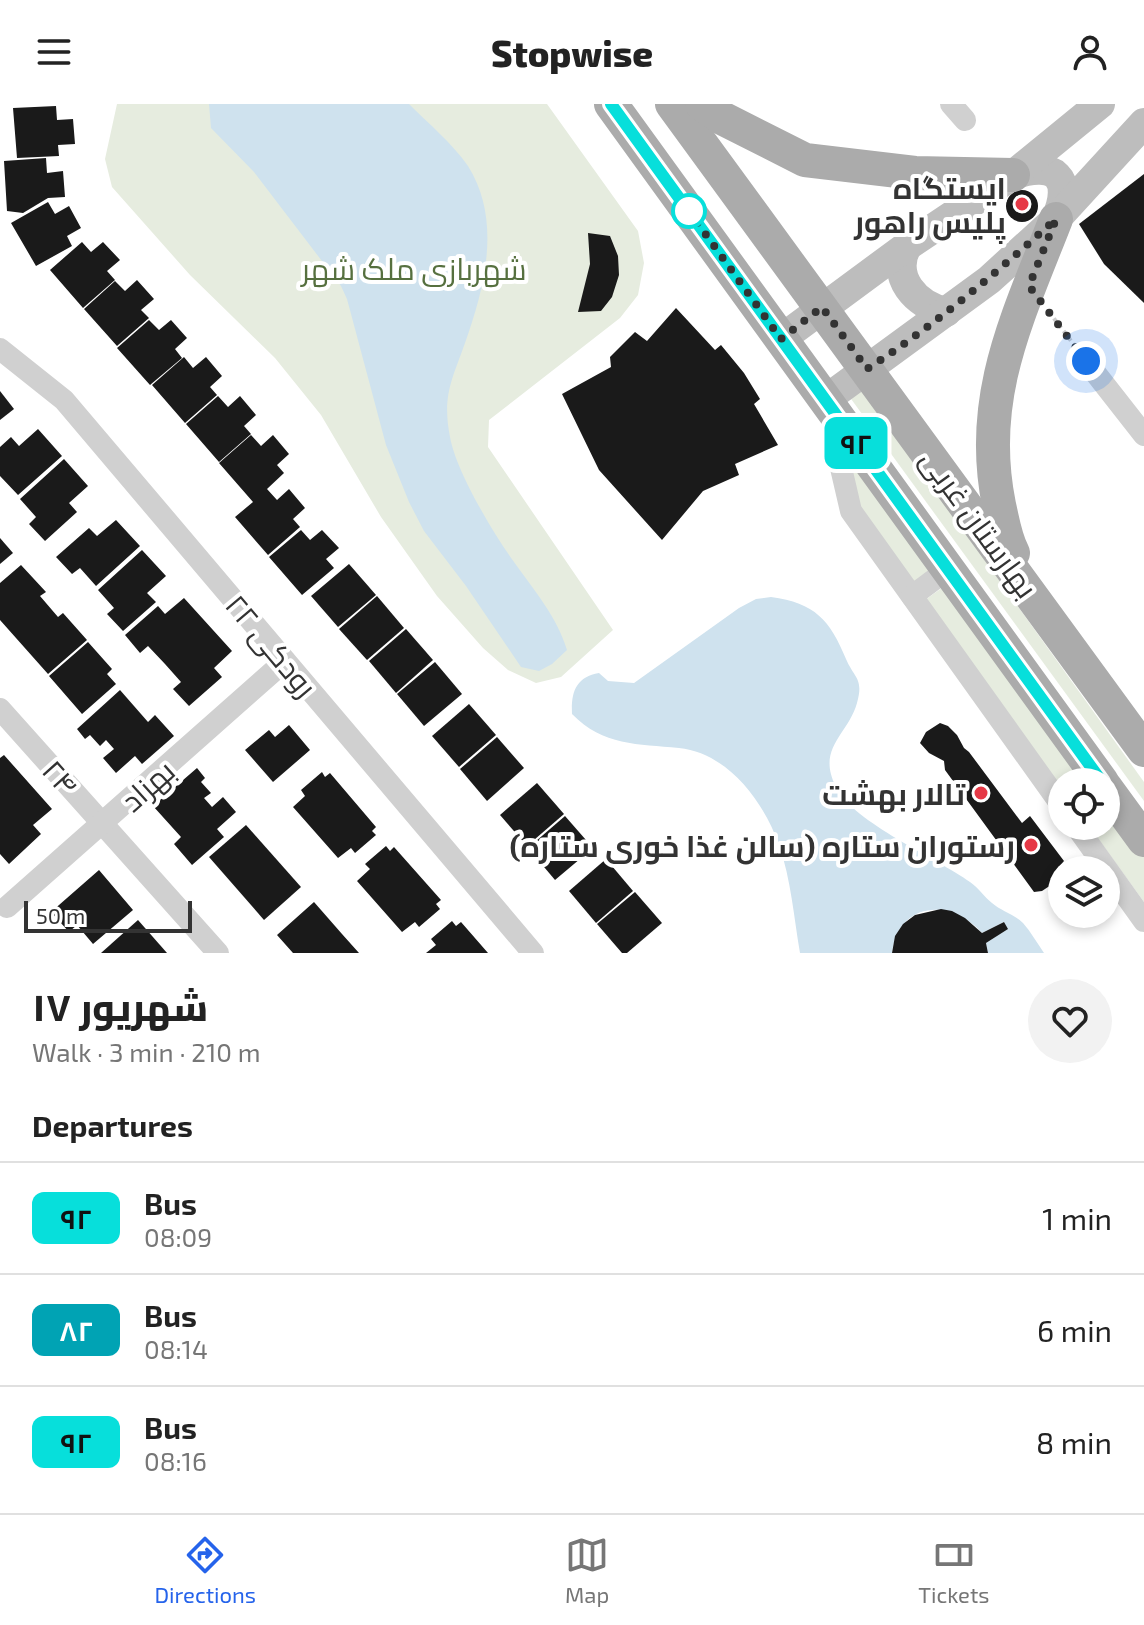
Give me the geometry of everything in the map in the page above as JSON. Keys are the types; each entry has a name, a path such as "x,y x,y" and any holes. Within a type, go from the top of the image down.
{"main road":[{"name":"بهارستان غربی","path":"611,104 1092,768"},
{"name":"بهارستان غربی","path":"672,104 1144,750"},
{"path":"702,104 722,118 805,160 915,173 1013,175 1035,169 1056,173 1060,178 1063,195 1056,219 1005,352 995,403 991,447 995,487 1006,540 1036,600"},
{"path":"781,339 907,246 1013,175 1100,104"},
{"path":"832,409 867,369 989,280 1056,219 1144,123"},
{"path":"907,246 900,260 901,273 914,295 929,308 946,312"},
{"path":"1120,807 1144,840"}],"street":[{"name":"رودکی ۲۲","path":"0,349 64,400 533,953"},
{"path":"1086,361 1144,435"},
{"path":"832,409 838,455 851,511 1048,786"},
{"path":"912,596 947,570"},
{"name":"بهزاد","path":"7,907 285,661"},
{"name":"۲۴","path":"0,709 218,953"},
{"path":"1086,840 1144,921"}],"path":[{"path":"1029,286 1086,361"}],"green space":[{"name":"شهربازی ملک شهر","path":"117,104 547,104 638,231 644,263 638,295 620,318 489,420 488,447 613,630 561,677 536,683 508,670 483,648 437,596 381,517 321,415 275,358 190,275 112,187 105,159"},
{"path":"853,386 866,395 1144,782 1144,801 1120,768 846,392"},
{"path":"848,444 936,570 916,585 860,507"},
{"path":"946,585 1081,768 1048,770 925,600"},
{"path":"1120,822 1144,855 1144,902 1120,869 1120,856 1111,856 1099,840 1120,840"}],"water":[{"path":"209,104 409,104 468,166 485,209 487,254 479,299 452,378 447,410 450,437 476,501 563,638 567,650 552,664 539,671 521,667 424,531 386,445 341,286 254,172 211,128"},
{"path":"771,597 799,604 819,616 834,634 857,679 857,703 831,752 831,774 836,787 860,814 970,882 996,906 1019,920 1044,953 988,953 986,943 1007,929 1004,922 982,933 956,914 928,910 905,923 892,953 800,953 779,845 764,812 742,782 713,759 697,752 622,742 596,732 572,714 574,692 585,678 599,673 608,681 634,683 739,608 756,599"}],"building":[{"path":"56,106 57,120 73,119 75,144 58,145 59,156 17,158 13,108"},
{"path":"46,158 47,173 63,171 65,197 48,198 23,213 7,211 4,161"},
{"path":"1144,174 1144,303 1104,264 1079,224"},
{"name":"ایستگاه پلیس راهور","path":"1022,190 1034,194 1038,206 1034,218 1022,222 1010,218 1006,206 1010,194"},
{"path":"48,202 55,214 69,206 81,228 67,236 72,246 36,266 11,223"},
{"path":"588,233 610,236 618,256 619,275 612,297 601,311 578,312 590,264"},
{"path":"82,242 91,252 103,242 120,260 107,271 115,280 83,308 50,270"},
{"path":"137,280 154,299 141,310 149,318 117,346 84,309 115,281 125,291"},
{"path":"676,308 715,350 721,345 744,373 760,399 754,404 778,445 735,464 739,475 703,491 662,540 599,470 562,394 611,367 610,357 635,332 647,341"},
{"path":"149,320 159,330 171,320 187,338 175,349 182,358 150,385 117,348"},
{"path":"184,357 193,368 206,357 222,376 210,387 217,395 185,423 152,385"},
{"path":"0,391 14,409 0,420"},
{"path":"218,396 228,407 240,396 256,415 244,426 251,434 219,462 186,424"},
{"path":"38,429 62,456 18,495 0,476 0,447 11,437 19,446"},
{"path":"251,435 261,446 273,435 289,454 277,465 284,473 267,489 277,500 289,489 305,508 293,519 300,527 268,555 235,517 253,502 219,463"},
{"path":"64,459 88,486 69,503 77,512 45,541 29,524 36,517 20,499"},
{"path":"116,520 140,546 96,586 80,568 72,574 56,557 89,528 97,536"},
{"path":"301,530 310,540 322,530 339,548 326,559 334,568 302,595 269,557"},
{"path":"0,538 13,553 0,564"},
{"path":"142,550 166,576 147,593 156,602 123,631 107,614 114,608 98,590"},
{"path":"349,564 376,595 338,627 311,596"},
{"path":"21,565 46,592 40,596 58,617 63,613 87,640 48,674 0,620 0,583"},
{"path":"377,596 404,628 367,660 339,629"},
{"path":"184,598 232,651 214,668 222,677 189,706 173,689 181,682 165,664 148,646 140,653 125,635 158,606 165,614"},
{"path":"406,629 433,660 396,693 369,661"},
{"path":"88,642 112,669 107,674 116,684 82,714 49,676"},
{"path":"435,662 462,694 424,726 397,694"},
{"path":"120,690 148,722 155,715 174,736 142,764 135,756 116,773 103,758 114,749 106,740 100,746 90,735 85,739 77,729"},
{"path":"469,704 496,735 459,767 432,736"},
{"name":"تالار بهشت","path":"940,723 948,726 1022,823 1030,816 1060,856 1048,856 1048,887 1034,892 945,770 944,761 929,753 920,743 926,732"},
{"path":"289,725 310,750 273,782 245,750 269,730 275,737"},
{"path":"497,737 524,768 487,801 460,769"},
{"path":"4,755 52,809 33,825 41,834 9,864 0,854 0,758"},
{"path":"197,768 205,778 201,782 211,793 204,798 212,807 223,797 236,812 217,829 224,837 192,865 174,844 181,837 153,806"},
{"path":"322,772 325,777 330,773 376,827 372,831 376,835 355,853 351,848 338,858 293,807 305,796 301,790"},
{"path":"537,783 564,814 527,846 500,815"},
{"path":"565,816 593,848 555,880 528,848"},
{"path":"246,825 301,887 264,920 209,857"},
{"path":"386,846 390,851 394,847 441,900 436,904 440,909 419,927 415,922 402,932 357,881 370,869 365,864"},
{"path":"606,859 633,891 596,923 569,891"},
{"path":"99,870 133,910 93,944 77,925 69,932 51,912"},
{"path":"635,892 662,923 627,953 622,953 597,924"},
{"path":"314,902 359,953 293,953 277,935"},
{"path":"941,909 965,918 982,933 1004,922 1008,929 986,943 988,953 892,953 895,936 903,924 915,915"},
{"path":"138,920 167,953 101,953"},
{"path":"452,921 456,926 461,922 488,953 426,953 436,945 431,939"}],"bus line":[{"name":"۹۲","path":"611,104 1092,768"}],"place":[{"name":"ایستگاه پلیس راهور","path":"1022,204"},
{"name":"تالار بهشت","path":"981,793"},
{"name":"رستوران ستاره (سالن غذا خوری ستاره)","path":"1031,845"}],"route":[{"path":"689,211 781,339 822,307 867,369 989,280 1056,219 1029,286 1086,361"}]}
